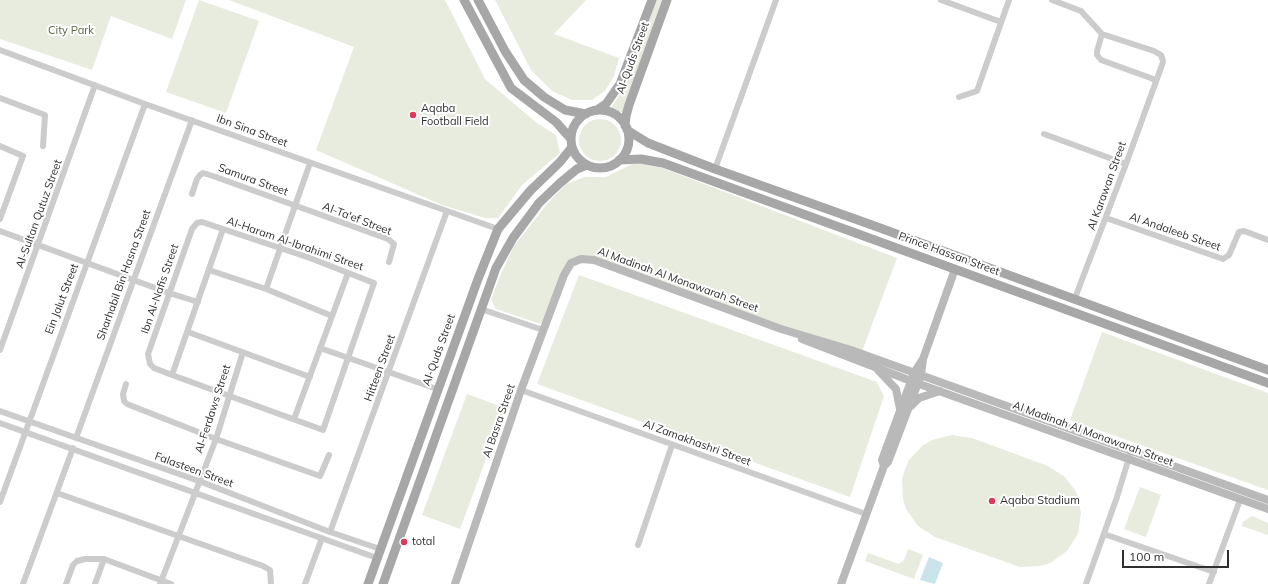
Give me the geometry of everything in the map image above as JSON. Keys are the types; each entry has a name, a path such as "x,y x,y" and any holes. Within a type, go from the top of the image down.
{"main road":[{"path":"464,0 511,88 556,122 572,143 580,160 587,165 594,167 607,167 619,160 628,146 626,128 614,114 597,110 586,114 577,122 572,143"},
{"path":"478,0 505,51 524,80 544,97 565,110 586,114"},
{"name":"Al-Quds Street","path":"597,110 606,104 620,84 652,0"},
{"name":"Al-Quds Street","path":"626,128 626,116 629,105 667,0"},
{"name":"Prince Hassan Street","path":"626,128 636,137 648,143 715,169 1075,298 1268,370"},
{"name":"Al-Quds Street","path":"368,584 437,390 498,229 530,191 560,162 572,143"},
{"name":"Prince Hassan Street","path":"619,160 641,159 663,163 876,239 1268,383"},
{"path":"383,584 496,268 518,232 539,203 577,169 587,165"},
{"path":"876,239 879,227"},
{"name":"Al Madinah Al Monawarah Street","path":"568,267 571,263 581,259 594,260 782,329"},
{"name":"Al Basra Street","path":"455,584 521,390 568,267"},
{"path":"841,584 884,466 888,462 904,411 955,268"},
{"path":"1143,337 1147,326"},
{"path":"782,329 826,341 916,378"},
{"path":"782,329 802,339 876,368 916,378"},
{"path":"876,368 896,389 904,411"},
{"name":"Al Madinah Al Monawarah Street","path":"916,378 940,390 1130,455 1268,500"},
{"name":"Al Madinah Al Monawarah Street","path":"916,378 1130,455 1240,500 1268,509"},
{"path":"904,411 919,398 940,390"},
{"path":"416,451 420,459 428,457"},
{"path":"409,469 417,466 421,468 423,472"}],"street":[{"path":"715,169 776,0"},
{"path":"940,0 1001,22"},
{"path":"960,96 977,91 1010,0"},
{"path":"1052,0 1081,11 1102,34 1097,51 1097,55 1101,60 1156,80"},
{"name":"Al Karawan Street","path":"1075,298 1106,218 1163,61 1160,55 1102,34"},
{"name":"Ibn Sina Street","path":"0,50 145,104 498,229"},
{"name":"Al-Sultan Qutuz Street","path":"0,350 95,85"},
{"path":"0,98 45,115 43,146"},
{"name":"Ein Jalut Street","path":"0,502 145,104"},
{"name":"Sharhabil Bin Hasna Street","path":"76,438 192,120"},
{"path":"1044,134 1126,164"},
{"path":"0,146 23,156 0,219"},
{"path":"266,289 296,207 310,163"},
{"name":"Samura Street","path":"192,194 197,179 203,173 296,207"},
{"name":"Al-Ta'ef Street","path":"296,207 388,239 394,244 389,262"},
{"name":"Hitteen Street","path":"330,532 448,211"},
{"name":"Al Andaleeb Street","path":"1106,218 1223,259 1229,255 1239,232 1244,231 1268,240"},
{"name":"Al-Haram Al-Ibrahimi Street","path":"197,223 202,222 280,248 374,283 323,430 294,419"},
{"name":"Ibn Al-Nafis Street","path":"172,375 154,368 150,364 148,354 192,229 197,223"},
{"path":"223,229 172,375 294,419 348,273"},
{"path":"0,231 169,293 198,302"},
{"path":"209,270 266,289 332,316"},
{"path":"481,309 543,330"},
{"path":"188,332 310,376"},
{"path":"320,348 437,390"},
{"name":"Al-Ferdaws Street","path":"161,582 216,439 242,352"},
{"path":"126,384 123,394 124,401 127,404 216,439 320,476 329,455"},
{"name":"Al Zamakhashri Street","path":"521,390 866,514"},
{"name":"Falasteen Street","path":"0,411 199,481 330,532 379,554"},
{"name":"Falasteen Street","path":"0,423 322,538 379,554"},
{"path":"638,545 672,445"},
{"path":"23,584 73,448"},
{"path":"1086,584 1130,455"},
{"path":"57,493 263,566 270,570 271,584"},
{"path":"1209,584 1240,500"},
{"path":"1104,534 1214,572"},
{"path":"305,584 322,538"},
{"path":"66,584 73,565 77,561 84,559 104,559 161,582 171,584"},
{"path":"95,584 104,559"}],"green space":[{"name":"City Park","path":"0,0 186,0 172,39 111,16 92,70 0,39"},
{"path":"199,0 259,21 226,113 166,92"},
{"path":"229,0 445,0 485,79 537,123 556,135 560,153 522,185 498,218 485,218 442,205 316,150 354,47"},
{"path":"495,0 586,0 554,34 619,58 614,76 605,91 592,100 572,100 552,91 531,70"},
{"path":"656,0 663,0 623,113 611,108 622,91 630,72"},
{"path":"600,119 615,125 621,140 615,155 600,161 585,155 579,140 585,125"},
{"path":"632,164 652,164 897,258 861,354 584,257 566,265 545,320 540,324 496,309 491,300 514,246 547,204 566,184 585,177 606,177"},
{"path":"579,275 877,382 884,396 850,497 537,384"},
{"path":"1102,332 1268,393 1268,490 1070,420"},
{"path":"467,394 505,408 460,529 422,515"},
{"name":"Aqaba Stadium","path":"952,435 972,438 1048,466 1065,477 1077,493 1081,513 1078,534 1067,551 1050,563 1040,566 1020,567 935,537 918,526 906,509 903,499 902,479 905,469 909,460 923,445 932,440"},
{"path":"1140,487 1161,495 1146,537 1124,529"},
{"path":"1252,516 1268,523 1268,535 1242,526 1243,522"},
{"path":"908,549 923,555 914,579 865,561 868,553 899,564 904,560"}],"water":[{"path":"929,557 943,563 935,584 920,580"}],"place":[{"name":"Aqaba Football Field","path":"413,115"},
{"name":"Aqaba Stadium","path":"992,501"},
{"name":"total","path":"404,542"}]}
